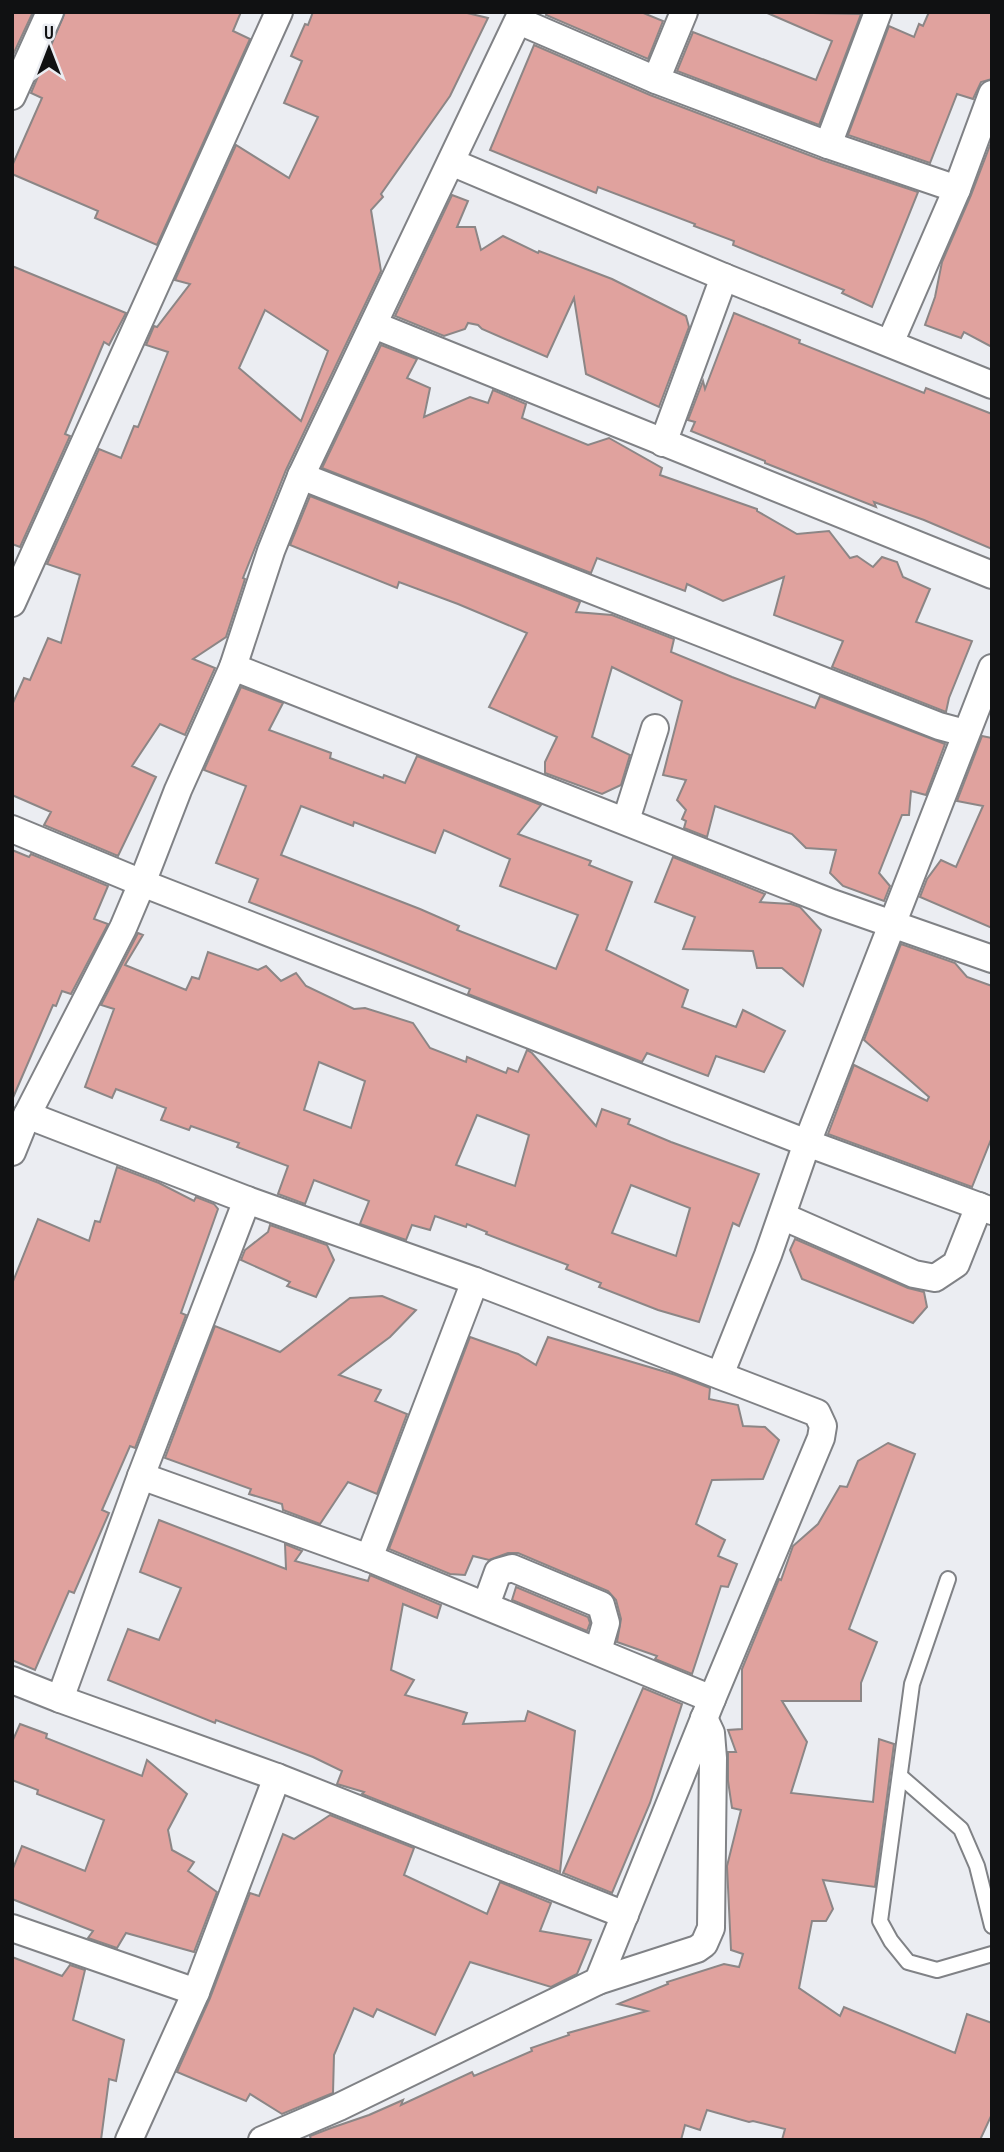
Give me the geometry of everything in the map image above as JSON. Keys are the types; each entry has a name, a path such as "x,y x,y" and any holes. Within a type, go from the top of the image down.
{"street":[{"path":"12,96 50,12"},
{"path":"14,595 279,12"},
{"path":"656,80 684,12"},
{"path":"828,145 878,12"},
{"path":"12,1152 27,1115 142,883 178,790 233,667 271,551 301,476 520,17 656,80 828,145 957,189"},
{"path":"890,343 957,189 992,94"},
{"path":"451,162 724,277 992,385"},
{"path":"663,443 724,277"},
{"path":"374,325 992,575"},
{"path":"301,476 939,726 965,733"},
{"path":"233,667 832,902 992,960"},
{"path":"720,1375 782,1216 807,1143 992,668"},
{"path":"626,820 655,728"},
{"path":"12,829 142,883 807,1143 986,1209 956,1264 935,1278 914,1274 782,1216"},
{"path":"27,1115 247,1200 475,1281 817,1413 821,1419 823,1433 598,1981"},
{"path":"60,1699 141,1476 247,1200"},
{"path":"369,1558 475,1281"},
{"path":"141,1476 369,1558 598,1651 708,1709"},
{"path":"486,1605 498,1572 512,1568 601,1605 606,1623 598,1651"},
{"path":"12,1680 277,1777 625,1915"},
{"path":"261,2140 339,2107 598,1981 697,1949 704,1944 711,1928 713,1758 708,1709"},
{"path":"128,2140 196,1992 277,1777"},
{"path":"12,1928 196,1992"}],"lane":[{"path":"948,1579 912,1684 880,1921 891,1941 908,1962 937,1970 992,1954"},
{"path":"900,1776 961,1829 977,1866 992,1927"}],"building":[{"path":"12,12 33,12 12,57"},
{"path":"65,12 241,12 233,31 250,39 157,245 95,218 98,211 12,174 12,166 42,98 31,93"},
{"path":"313,12 463,12 488,18 450,96 381,194 383,197 371,210 381,271 286,470 243,578 245,579 226,637 193,659 215,668 185,735 160,724 132,766 156,777 118,856 44,825 51,812 12,795 12,705 24,678 30,680 48,638 61,643 80,575 47,564 99,449 121,458 134,426 138,427 168,352 146,345 154,326 157,327 190,284 175,280 236,145 289,178 318,117 284,103 302,61 291,56 305,24 308,25","holes":["265,310 328,351 301,421 239,368"]},
{"path":"547,12 641,12 663,21 648,59 546,15"},
{"path":"765,12 861,14 819,125 677,71 693,32 816,80 832,41"},
{"path":"929,12 992,12 992,79 981,82 973,99 957,94 930,163 848,135 889,26 914,37 919,24 923,26"},
{"path":"534,45 650,95 822,160 918,192 872,307 842,293 844,290 733,245 734,241 694,226 695,224 598,187 596,193 490,150"},
{"path":"992,140 992,347 964,332 961,338 925,325 935,297 942,262"},
{"path":"452,195 468,201 457,227 475,227 481,250 503,236 538,253 539,251 612,279 686,316 689,327 659,407 586,374 574,298 547,357 478,325 468,323 465,329 444,336 395,316"},
{"path":"12,266 126,313 109,345 104,342 65,434 70,436 20,547 12,544"},
{"path":"734,313 800,340 799,343 924,393 926,388 992,414 992,549 874,502 876,507 691,431 695,422 688,420 703,381 705,389"},
{"path":"381,345 417,359 407,378 430,388 424,417 470,397 488,403 493,390 526,404 522,418 588,445 609,438 662,468 660,475 757,509 797,534 829,531 850,558 857,556 873,567 882,557 897,562 903,577 930,589 916,622 972,641 946,712 832,667 843,641 774,615 784,577 723,601 687,584 685,591 597,558 591,573 322,468"},
{"path":"310,496 580,602 576,612 612,615 674,639 671,652 732,677 815,708 820,696 945,744 926,795 911,791 909,815 902,815 879,873 890,886 884,901 843,886 830,873 836,850 806,848 792,834 715,806 707,837 684,828 686,821 682,819 686,810 677,800 686,780 663,775 682,701 612,667 592,737 630,755 621,785 602,794 545,773 545,762 557,737 489,707 527,633 399,582 397,588 290,545"},
{"path":"241,687 283,703 269,730 331,753 330,758 383,778 384,775 405,783 417,756 541,805 518,834 591,861 589,865 632,882 606,950 688,990 682,1007 736,1027 743,1010 785,1031 764,1072 716,1056 708,1076 647,1053 642,1062 468,994 470,989 249,902 258,879 216,863 246,786 204,770","holes":["301,806 353,826 354,822 435,853 444,830 510,859 500,886 578,915 556,969 457,930 459,926 420,909 281,855"]},
{"path":"982,736 992,738 992,928 920,897 927,879 941,860 956,867 983,806 957,801"},
{"path":"12,850 29,857 31,854 108,886 94,919 108,924 71,994 62,991 56,1006 53,1005 12,1100"},
{"path":"673,857 765,894 760,902 800,907 821,930 803,986 782,968 757,968 753,951 683,949 695,917 655,902"},
{"path":"138,933 143,935 125,965 186,990 192,977 199,979 208,952 258,970 266,966 281,981 296,973 306,986 354,1009 365,1008 413,1023 430,1048 466,1062 467,1057 506,1073 508,1068 518,1072 527,1050 596,1126 602,1109 630,1119 628,1124 671,1142 759,1174 739,1226 733,1223 699,1322 658,1310 599,1287 601,1283 566,1269 568,1265 486,1234 487,1232 467,1224 466,1227 435,1216 430,1230 412,1225 406,1240 360,1224 369,1201 314,1180 305,1204 278,1194 288,1166 237,1147 239,1143 191,1126 189,1130 161,1120 166,1108 116,1089 112,1098 85,1087 114,1009 101,1005","holes":["319,1062 365,1081 351,1128 304,1110","477,1115 529,1135 515,1186 456,1165","631,1185 690,1208 676,1256 612,1233"]},
{"path":"901,944 955,963 967,977 992,986 992,1137 972,1187 828,1134 854,1065 927,1101 929,1097 864,1040"},
{"path":"117,1167 159,1183 194,1201 196,1197 214,1204 218,1209 181,1313 186,1315 135,1448 130,1446 102,1510 109,1513 74,1593 69,1591 35,1670 12,1660 12,1284 38,1219 89,1241 95,1221 100,1222"},
{"path":"270,1225 327,1245 334,1260 316,1297 287,1286 290,1282 241,1260 245,1250 268,1232"},
{"path":"795,1239 908,1288 924,1292 927,1307 913,1323 802,1279 790,1250"},
{"path":"382,1296 416,1310 390,1337 339,1375 381,1390 375,1401 407,1414 377,1494 348,1482 320,1524 283,1510 282,1504 249,1494 251,1489 165,1458 215,1326 280,1352 350,1298"},
{"path":"470,1337 518,1354 536,1365 548,1337 676,1375 710,1388 709,1399 738,1405 743,1426 765,1427 779,1440 763,1479 712,1480 696,1524 725,1540 718,1556 737,1564 728,1587 721,1586 692,1674 655,1659 657,1656 617,1642 621,1619 616,1600 608,1591 518,1553 508,1553 489,1560 473,1556 465,1575 450,1574 389,1549"},
{"path":"888,1443 915,1454 849,1629 877,1642 861,1683 861,1701 782,1701 807,1742 791,1793 873,1802 879,1739 894,1744 875,1887 823,1880 833,1909 826,1921 812,1921 799,1988 840,2016 844,2007 955,2053 967,2014 992,2023 992,2114 980,2140 782,2140 785,2129 707,2110 700,2130 685,2125 681,2140 311,2140 310,2136 403,2100 401,2105 472,2072 474,2076 532,2051 531,2048 569,2035 568,2033 647,2011 618,2004 668,1984 667,1982 724,1964 739,1967 743,1954 731,1950 727,1866 741,1810 732,1808 728,1752 736,1752 728,1730 742,1729 742,1669 793,1546 818,1524 840,1486 847,1487 858,1461"},
{"path":"159,1520 286,1569 285,1544 302,1551 295,1561 368,1581 370,1575 441,1605 437,1618 403,1604 391,1670 414,1680 405,1695 467,1713 463,1724 525,1721 528,1711 575,1731 560,1872 362,1794 364,1792 337,1784 342,1771 313,1757 216,1720 215,1723 108,1680 128,1629 159,1640 181,1588 140,1572"},
{"path":"516,1587 588,1617 590,1623 587,1631 512,1600"},
{"path":"643,1688 682,1704 650,1803 612,1893 563,1873"},
{"path":"20,1724 47,1734 46,1738 142,1776 147,1760 187,1794 168,1830 172,1850 194,1862 188,1871 217,1892 194,1952 126,1933 117,1948 88,1938 93,1931 12,1899 12,1871 22,1846 85,1871 104,1820 37,1794 38,1790 12,1780 12,1742"},
{"path":"330,1815 414,1848 404,1875 487,1914 500,1882 551,1903 540,1931 591,1940 577,1974 551,1987 470,1962 435,2035 377,2009 373,2017 354,2008 334,2055 333,2093 282,2114 250,2094 246,2101 177,2072 210,1998 250,1893 259,1896 283,1834 294,1839"},
{"path":"12,1957 62,1976 70,1965 85,1970 73,2020 124,2040 116,2081 109,2079 101,2140 12,2140"}]}
